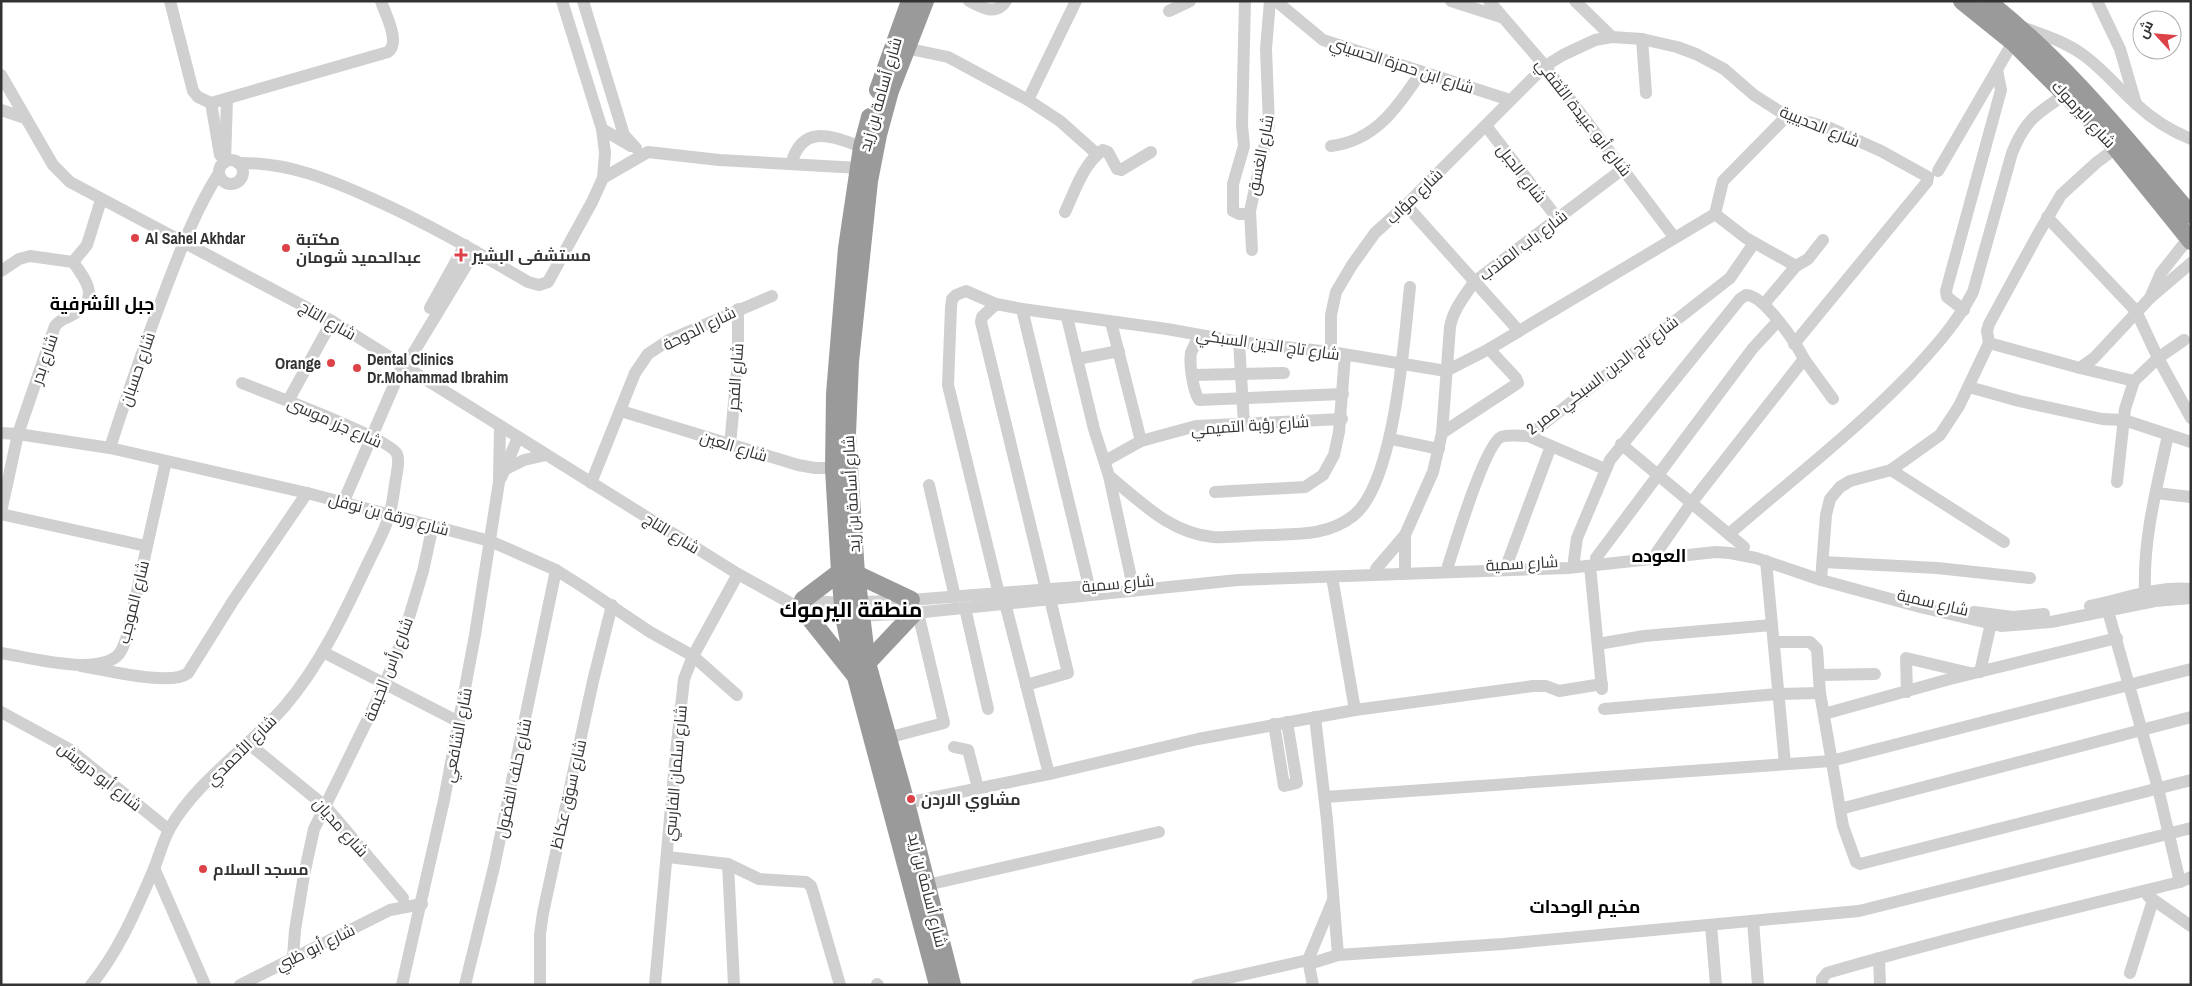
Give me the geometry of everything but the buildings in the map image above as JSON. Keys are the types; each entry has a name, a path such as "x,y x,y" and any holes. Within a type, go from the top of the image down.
{"highway":[{"name":"شارع أسامة بن زيد","path":"910,1 884,72 862,147 841,312 835,394 856,677 938,985"},
{"name":"شارع أسامة بن زيد","path":"841,468 869,181 885,108 905,48 925,1"},
{"name":"شارع اليرموك","path":"1962,1 2015,34"},
{"name":"شارع اليرموك","path":"1986,1 2015,34 2035,52 2076,81 2191,215"},
{"name":"شارع اليرموك","path":"2035,52 2066,94 2116,148 2188,239"},
{"path":"856,677 798,604 848,573 914,609 867,663"},
{"name":"شارع أسامة بن زيد","path":"851,609 906,803 952,985"}],"street":[{"path":"170,1 193,91 198,97 210,103 384,54 391,50 393,39 380,1"},
{"path":"210,103 225,169 272,164 308,172 403,212 528,282 539,285 548,282 603,178 605,153 602,129 562,1"},
{"path":"583,1 624,135 636,148"},
{"path":"969,1 993,10 1002,7 1006,1"},
{"path":"1028,100 1076,1"},
{"path":"1169,11 1190,1"},
{"path":"1245,1 1242,125 1244,146 1233,184 1232,206 1233,211 1236,213 1250,214"},
{"name":"شارع الغسق","path":"1252,250 1250,214 1269,125 1266,49 1270,1"},
{"name":"شارع ابن حمزة الحسيني","path":"1276,1 1298,17 1323,40 1510,100"},
{"path":"1451,1 1502,17"},
{"name":"شارع أبو عبيدة الثقفي","path":"1489,1 1545,66 1624,168 1674,237"},
{"path":"1575,1 1612,37"},
{"path":"2097,1 2120,49 2136,104"},
{"path":"1938,171 1997,70 2015,34 2059,41 2082,54 2099,67 2136,104 2174,131 2191,139"},
{"name":"شارع الحديبية","path":"1545,66 1578,47 1612,37 1642,39 1677,47 1724,69 1754,95 1787,116 1836,131 1881,151 1928,177 1927,182 1794,344"},
{"path":"1642,39 1646,93"},
{"path":"905,48 948,57 1028,100 1060,120 1097,154"},
{"name":"شارع مؤاب","path":"1331,352 1332,315 1336,292 1375,233 1406,205 1545,66"},
{"path":"1964,310 1947,297 1946,291 2001,90 1997,70"},
{"path":"1331,146 1350,142 1374,130 1390,115 1422,72"},
{"name":"شارع التاج","path":"1,75 24,118 59,173 70,182 332,320 738,574 798,604 851,609"},
{"path":"1729,534 1878,406 1931,351 1964,310 1973,292 2001,190 2018,137 2025,125 2066,94"},
{"name":"شارع حسبان","path":"110,448 150,331 184,241 200,208 225,169 227,99"},
{"path":"1,110 24,118"},
{"path":"1446,371 1520,331 1715,214 1723,181 1787,116"},
{"name":"شارع الجبل","path":"1486,126 1558,220"},
{"path":"602,129 621,142 648,152 719,160 859,168"},
{"path":"792,164 800,146 813,137 822,135 862,147"},
{"path":"2030,578 1937,568 1822,572 1826,515 1830,499 1840,487 1850,481 1891,470 1940,436 1969,387 1989,343 1988,331 1990,324 2047,217 2070,185 2116,148"},
{"path":"1065,212 1085,170 1097,154 1103,150 1108,152 1117,169 1121,170 1151,152"},
{"path":"603,178 648,152"},
{"name":"شارع باب المندب","path":"1405,535 1430,479 1439,449 1452,319 1474,282 1624,168"},
{"path":"1,272 19,259 30,256 73,262 87,245 102,200"},
{"path":"1406,205 1520,331"},
{"path":"1715,214 1754,243 1796,266"},
{"path":"2047,217 2136,311 2158,358 2191,418"},
{"path":"2150,298 2154,284 2188,239"},
{"path":"1764,304 1796,266 1812,255 1823,240"},
{"name":"شارع تاج الدين السبكي ممر 2","path":"1448,566 1490,450 1501,437 1528,436 1730,278 1754,243"},
{"path":"343,502 402,365 470,248"},
{"name":"شارع بدر","path":"1,513 18,434 55,326 61,320 80,309 89,292 88,281 73,262"},
{"path":"2080,368 2094,358 2136,311 2191,263"},
{"path":"1109,476 1157,516 1176,527 1213,537 1312,533 1338,525 1353,516 1363,507 1378,476 1390,439 1410,287"},
{"name":"شارع تاج الدين السبكي","path":"1002,599 947,382 952,299 960,292 966,291 996,304 1022,309 1239,342 1401,362 1446,371"},
{"path":"1574,560 1577,538 1605,469 1621,444 1740,299 1749,294 1764,304 1833,399"},
{"name":"شارع الدوحة","path":"591,483 635,373 648,354 669,340 772,296"},
{"path":"996,304 982,316 981,322 1068,673 1026,684"},
{"name":"شارع الفجر","path":"730,445 738,361 738,309"},
{"path":"1022,309 1089,586"},
{"path":"1067,316 1094,429 1109,476 1132,582"},
{"path":"288,401 332,320"},
{"path":"906,803 1049,774 1185,742 1355,710 1533,686 1546,686 1560,691 1602,687 1593,562 1753,348 1778,321"},
{"path":"1111,322 1120,351 1141,441"},
{"path":"1200,336 1191,354 1193,375 1200,400 1343,394"},
{"path":"2117,482 2124,420 2128,397 2134,381 2158,358 2184,340"},
{"path":"1239,342 1244,424"},
{"path":"1989,343 2134,381"},
{"path":"1442,433 1518,383 1516,378 1489,349"},
{"path":"1077,359 1120,351"},
{"path":"1215,492 1310,485 1324,475 1329,468 1342,419 1345,355"},
{"path":"1657,552 1692,502 1804,359"},
{"path":"1193,375 1284,373"},
{"name":"شارع جزر موسى","path":"242,383 371,436 396,451 398,456 390,514"},
{"path":"1969,387 2037,405 2102,418 2124,420 2168,435 2188,437"},
{"name":"شارع العين","path":"621,411 798,465 815,468 841,468"},
{"name":"شارع رؤبة التميمي","path":"1105,461 1141,441 1196,426 1342,419"},
{"name":"شارع الشافعي","path":"402,985 422,904 459,722 499,482 500,426"},
{"name":"شارع ورقة بن نوفل","path":"1,433 110,448 307,493 490,541 556,570 650,632 692,656 736,695"},
{"path":"2145,592 2144,568 2147,537 2168,435"},
{"path":"1528,436 1605,469"},
{"name":"شارع الشافعي","path":"499,482 518,438"},
{"path":"1390,439 1439,449"},
{"path":"1621,444 1744,547"},
{"path":"1508,564 1552,446"},
{"path":"506,469 524,460 546,455"},
{"name":"شارع الموجب","path":"1,653 81,666 107,662 119,654 123,647 166,461"},
{"path":"1891,470 2004,542"},
{"path":"929,485 955,597"},
{"path":"81,666 124,675 174,678 188,674 233,601 307,493"},
{"path":"2156,493 2191,497"},
{"path":"1,513 146,546"},
{"name":"شارع الأحمدي","path":"91,985 108,963 119,944 154,868 169,830 178,816 215,774 249,744 285,706 304,682 323,652 352,597 390,514"},
{"name":"شارع رأس الخيمة","path":"293,957 295,930 309,848 316,824 326,807 384,684 403,637 423,571 433,526"},
{"path":"1405,535 1405,568"},
{"path":"1376,569 1405,535"},
{"name":"شارع سمية","path":"1048,594 1089,586 1255,572 1405,568 1574,560 1593,562 1711,546 1744,547 1822,572 1920,607 2012,626 2042,623 2155,601 2191,598"},
{"name":"شارع سمية","path":"851,609 965,608 1002,599 1048,594 1238,580 1467,573 1716,552 1741,554 1822,572 1929,602 1981,613 2014,617 2101,604 2145,592 2179,588 2191,589"},
{"path":"1766,561 1785,764"},
{"name":"شارع حلف الفضول","path":"465,985 494,867 556,570"},
{"name":"شارع سلمان الفارسي","path":"655,985 682,694 687,668 738,574"},
{"path":"1332,577 1355,710"},
{"name":"شارع سمية","path":"914,609 955,597 1002,599"},
{"path":"1002,599 1049,774"},
{"name":"شارع سوق عكاظ","path":"540,985 540,934 543,913 593,681 612,606"},
{"path":"965,608 988,709"},
{"path":"887,738 944,723 914,609"},
{"path":"1822,985 1822,979 1827,973 1974,931 2185,879 2169,833 2117,638 2108,611"},
{"path":"1977,673 1991,623"},
{"path":"1598,644 1644,636 1772,625"},
{"path":"1824,714 2117,638"},
{"path":"1774,642 1810,642 1817,648 1820,693 1831,761 1843,826 1856,862 1863,864 2191,780"},
{"path":"323,652 459,722"},
{"path":"1907,692 1906,658 1977,673"},
{"path":"1325,797 1636,773 1831,761 2191,668"},
{"path":"1820,675 1875,674"},
{"path":"1604,709 1778,694 1820,693"},
{"name":"شارع أبو درويش","path":"1,712 69,749 169,830"},
{"path":"1315,717 1325,797 1338,955"},
{"path":"1840,809 2191,717"},
{"name":"شارع مديان","path":"249,744 326,807 397,906 409,918 416,929"},
{"path":"954,747 968,750 978,788"},
{"path":"1197,985 1338,955 1499,944 1860,911 2191,828"},
{"path":"927,885 1159,832"},
{"path":"668,857 728,864 759,880 801,880 810,886 840,985"},
{"path":"728,864 734,985"},
{"path":"154,868 205,985"},
{"name":"شارع أبو ظبي","path":"240,985 397,906 425,889"},
{"path":"2141,891 2191,926"},
{"path":"1313,985 1309,962 1334,898"},
{"path":"2130,973 2153,900"},
{"name":"شارع أبو ظبي","path":"397,906 422,904"},
{"path":"1753,921 1758,985"},
{"path":"1710,925 1716,985"},
{"path":"1879,958 1880,985"}],"place":[{"name":"Al Sahel Akhdar","path":"135,238"},
{"name":"مكتبة عبدالحميد شومان","path":"286,248"},
{"name":"مستشفى البشير","path":"461,255"},
{"name":"Orange","path":"331,363"},
{"name":"Dental Clinics Dr.Mohammad Ibrahim","path":"357,368"},
{"name":"مشاوي الاردن","path":"911,799"},
{"name":"مسجد السلام","path":"203,869"}],"district":[{"name":"جبل الأشرفية","path":"102,304"},
{"name":"العوده","path":"1659,556"},
{"name":"منطقة اليرموك","path":"851,610"},
{"name":"مخيم الوحدات","path":"1585,907"}]}
